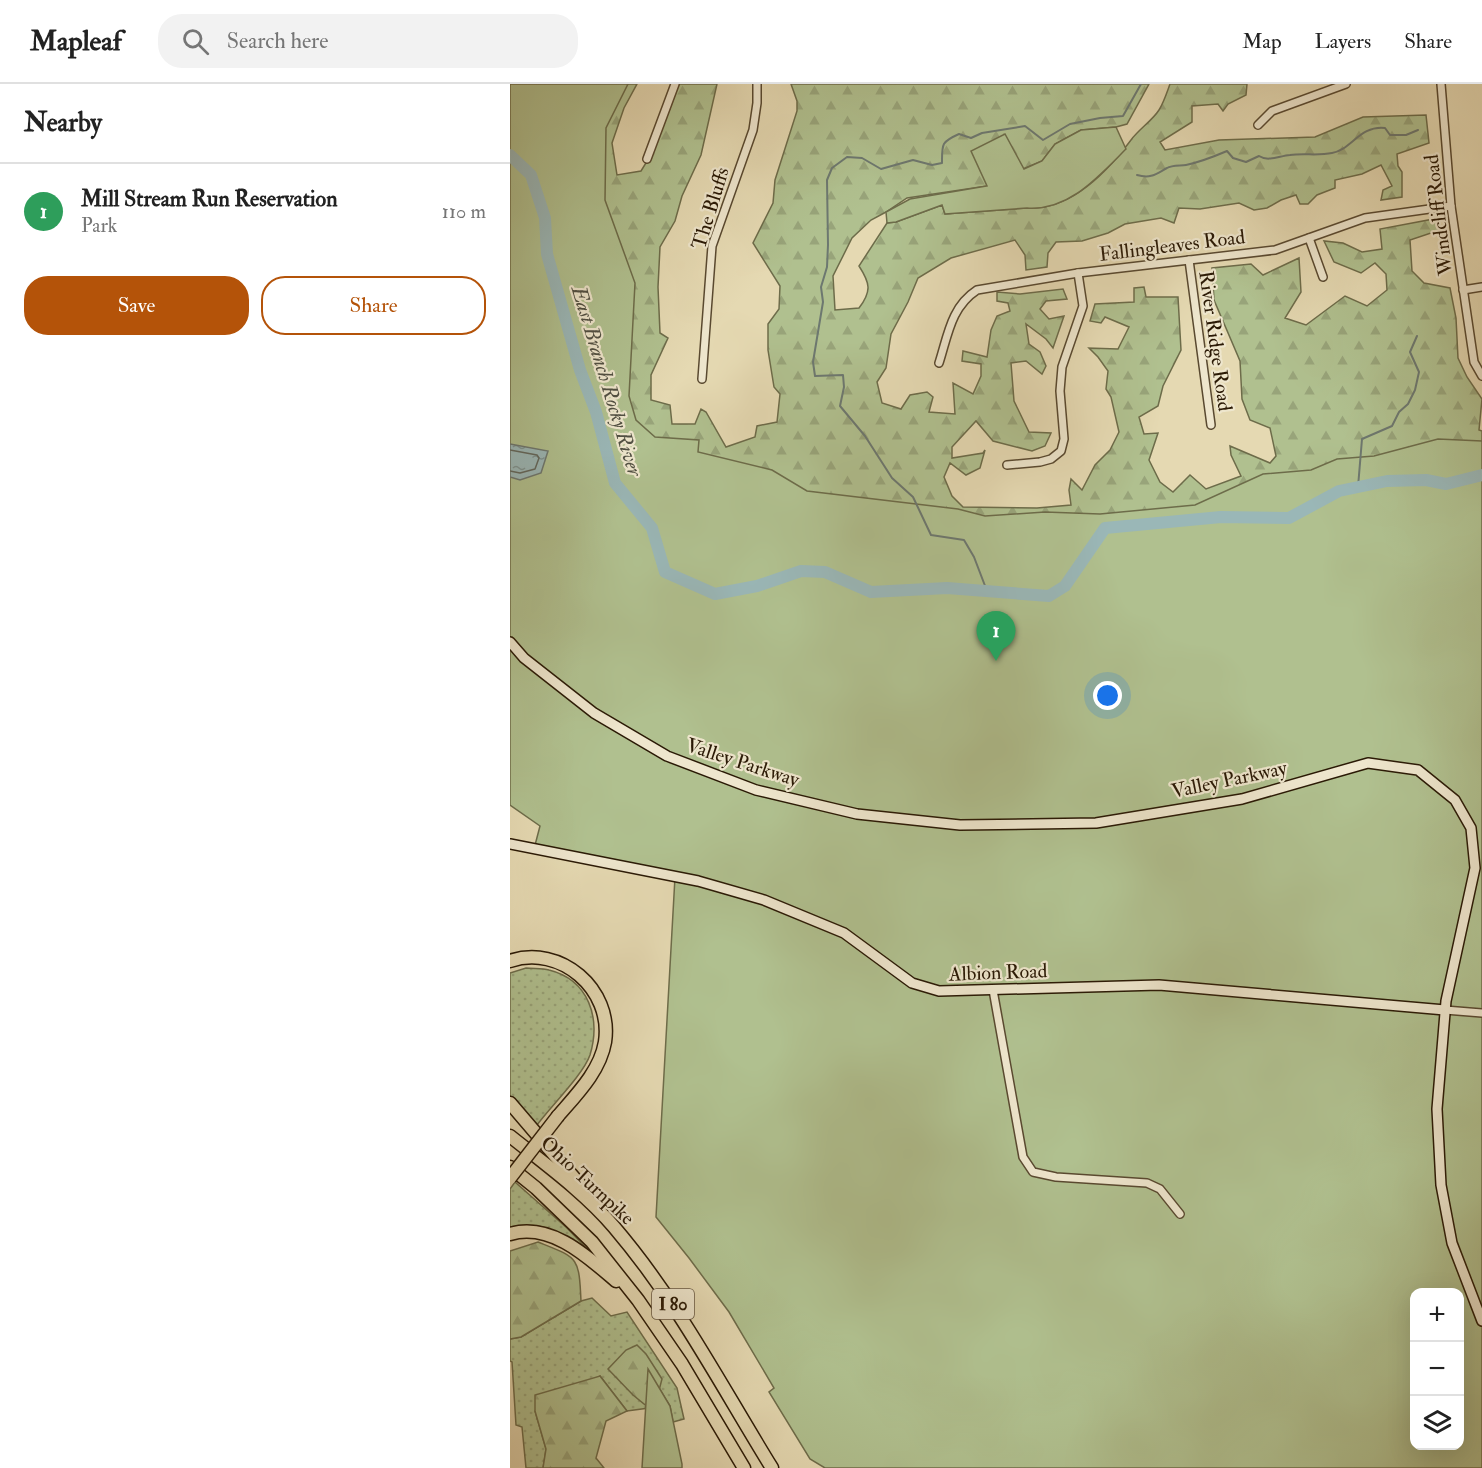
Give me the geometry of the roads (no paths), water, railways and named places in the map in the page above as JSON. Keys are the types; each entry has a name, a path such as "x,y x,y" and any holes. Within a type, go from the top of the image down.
{"highway":[{"path":"510,961 530,957 559,962 572,969 590,984 602,1006 606,1024 605,1042 600,1060 582,1088 556,1114 510,1168"},
{"path":"510,968 526,964 542,964 566,973 582,985 597,1011 599,1035 591,1061 576,1086 510,1178"},
{"path":"510,1103 600,1207 612,1225"},
{"name":"Ohio Turnpike","path":"510,1136 576,1191 612,1225 650,1273 682,1318 772,1468"},
{"name":"I 80","path":"510,1168 536,1188 592,1242 638,1300 682,1364 744,1468"},
{"path":"510,1234 538,1232 564,1242 592,1261 638,1300"}],"street":[{"path":"646,159 675,84"},
{"name":"The Bluffs","path":"702,379 712,246 753,130 757,84"},
{"path":"1258,125 1272,111 1346,84"},
{"name":"Windcliff Road","path":"1441,84 1451,206 1474,362 1482,376"},
{"name":"Fallingleaves Road","path":"939,363 957,308 966,297 977,290 1078,273 1275,250 1365,218 1451,206"},
{"path":"1309,238 1323,277"},
{"name":"River Ridge Road","path":"1188,260 1211,425"},
{"path":"1007,465 1040,462 1051,459 1061,451 1064,439 1060,391 1062,367 1083,306 1078,273"},
{"path":"1463,290 1482,287"},
{"name":"Valley Parkway","path":"510,642 524,658 594,713 667,756 756,790 857,814 960,825 1096,823 1242,799 1368,763 1418,770 1455,800 1471,828 1475,868 1452,968 1445,1010 1437,1109 1441,1185 1452,1243 1482,1321"},
{"name":"Albion Road","path":"510,844 698,881 764,900 844,933 912,983 939,992 1159,985 1445,1010"},
{"path":"993,990 1023,1157 1033,1172 1056,1177 1147,1182 1160,1189 1180,1214"},
{"path":"1445,1010 1482,1013"}],"water":[{"path":"510,444 548,451 541,473 520,480 510,477"}],"waterway":[{"path":"987,591 974,557 964,540 931,535 913,497 892,478 865,436 840,406 844,387 843,375 815,376 813,362 823,302 821,287 827,267 827,180 832,168 847,157 862,158 881,169 913,160 932,165 942,163 944,144 959,134 971,138 982,133 1025,126 1043,140 1070,124 1123,116 1141,84"},
{"path":"1137,175 1153,175 1169,167 1186,165 1227,151 1233,158 1246,162 1259,156 1270,159 1295,154 1327,154 1339,151 1362,134 1376,128 1385,128 1390,135 1406,135 1418,130"},
{"name":"East Branch Rocky River","path":"510,155 531,175 545,218 547,254 580,370 596,412 615,483 652,528 665,572 715,594 757,586 801,571 825,572 871,592 947,588 1049,596 1065,586 1105,528 1221,517 1289,518 1339,491 1387,481 1426,480 1446,484 1482,475"},
{"path":"1358,487 1362,439 1392,426 1415,390 1419,372 1410,352 1417,336"}],"place":[{"name":"Mill Stream Run Reservation","path":"996,661"}]}
